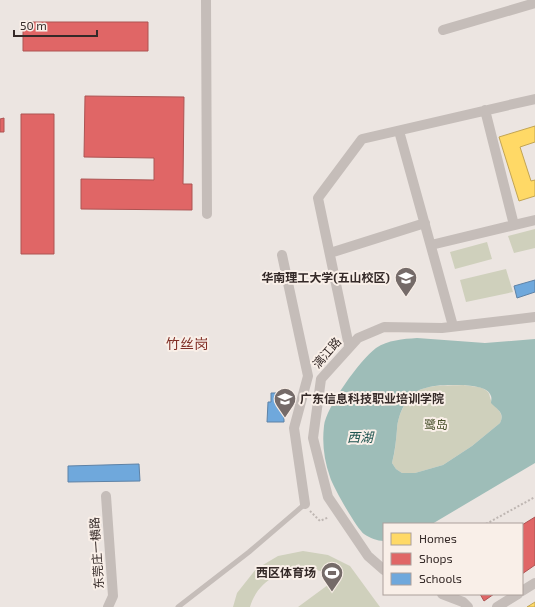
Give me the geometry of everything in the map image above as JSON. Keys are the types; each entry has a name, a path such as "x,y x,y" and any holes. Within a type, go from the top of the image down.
{"street":[{"path":"206,0 206,214"},
{"path":"443,30 535,3"},
{"path":"349,346 318,198 362,139 535,99"},
{"path":"485,110 514,225"},
{"path":"399,131 453,326"},
{"path":"431,245 535,220"},
{"path":"330,254 424,223"},
{"path":"282,255 308,376 294,428 305,504"},
{"name":"漓江路","path":"383,569 368,556 328,497 313,438 321,379 349,346 358,338 384,327 442,328 535,317"},
{"name":"东莞庄一横路","path":"106,496 113,596 108,607"},
{"path":"523,590 535,583"},
{"path":"445,595 463,602 468,607"},
{"path":"497,607 516,595"}],"lane":[{"path":"178,607 249,552 305,504"}],"path":[{"path":"488,523 535,497"}],"green space":[{"path":"535,229 535,248 514,253 508,236"},
{"path":"487,242 492,259 455,269 450,252"},
{"path":"506,269 513,292 466,302 460,280"},
{"name":"鹭岛","path":"463,385 480,387 487,391 492,402 501,414 502,417 500,423 472,446 443,465 415,473 402,473 396,469 392,463 399,417 408,400 417,392 427,387"},
{"path":"303,551 328,555 350,566 380,607 298,607 336,579 324,572 309,569 298,569 277,575 268,581 260,588 250,607 233,607 237,593 256,569 278,556"}],"water":[{"name":"西湖","path":"417,338 485,343 535,339 535,463 434,523 383,523 383,541 374,539 364,534 356,524 330,477 326,464 323,439 326,418 331,407 353,373 376,348 396,340","holes":["432,386 475,386 483,388 489,393 491,403 501,414 502,417 500,423 472,446 443,465 415,473 402,473 396,469 392,463 399,417 404,405 412,395 422,389"]}],"building: Homes":[{"path":"535,126 535,142 520,147 531,181 535,180 535,196 519,201 499,137"},
{"path":"535,602 535,607 527,607"}],"building: Shops":[{"path":"23,22 148,22 148,51 23,51"},
{"path":"85,96 184,97 183,184 192,184 192,210 81,209 81,179 154,180 154,158 84,157"},
{"path":"21,114 54,114 54,254 21,254"},
{"path":"4,118 4,132 0,132 0,119"},
{"path":"535,517 535,565 523,573 523,524"},
{"path":"481,595 493,595 484,601"}],"building: Schools":[{"path":"535,280 535,292 517,298 514,286"},
{"path":"271,393 292,393 292,404 284,404 284,422 267,422 268,402 271,402"},
{"path":"139,464 140,481 68,482 68,466"}],"place":[{"name":"华南理工大学(五山校区)","path":"406,298"},
{"name":"广东信息科技职业培训学院","path":"285,418"},
{"name":"西区体育场","path":"332,592"}],"district":[{"name":"竹丝岗","path":"187,344"}]}
